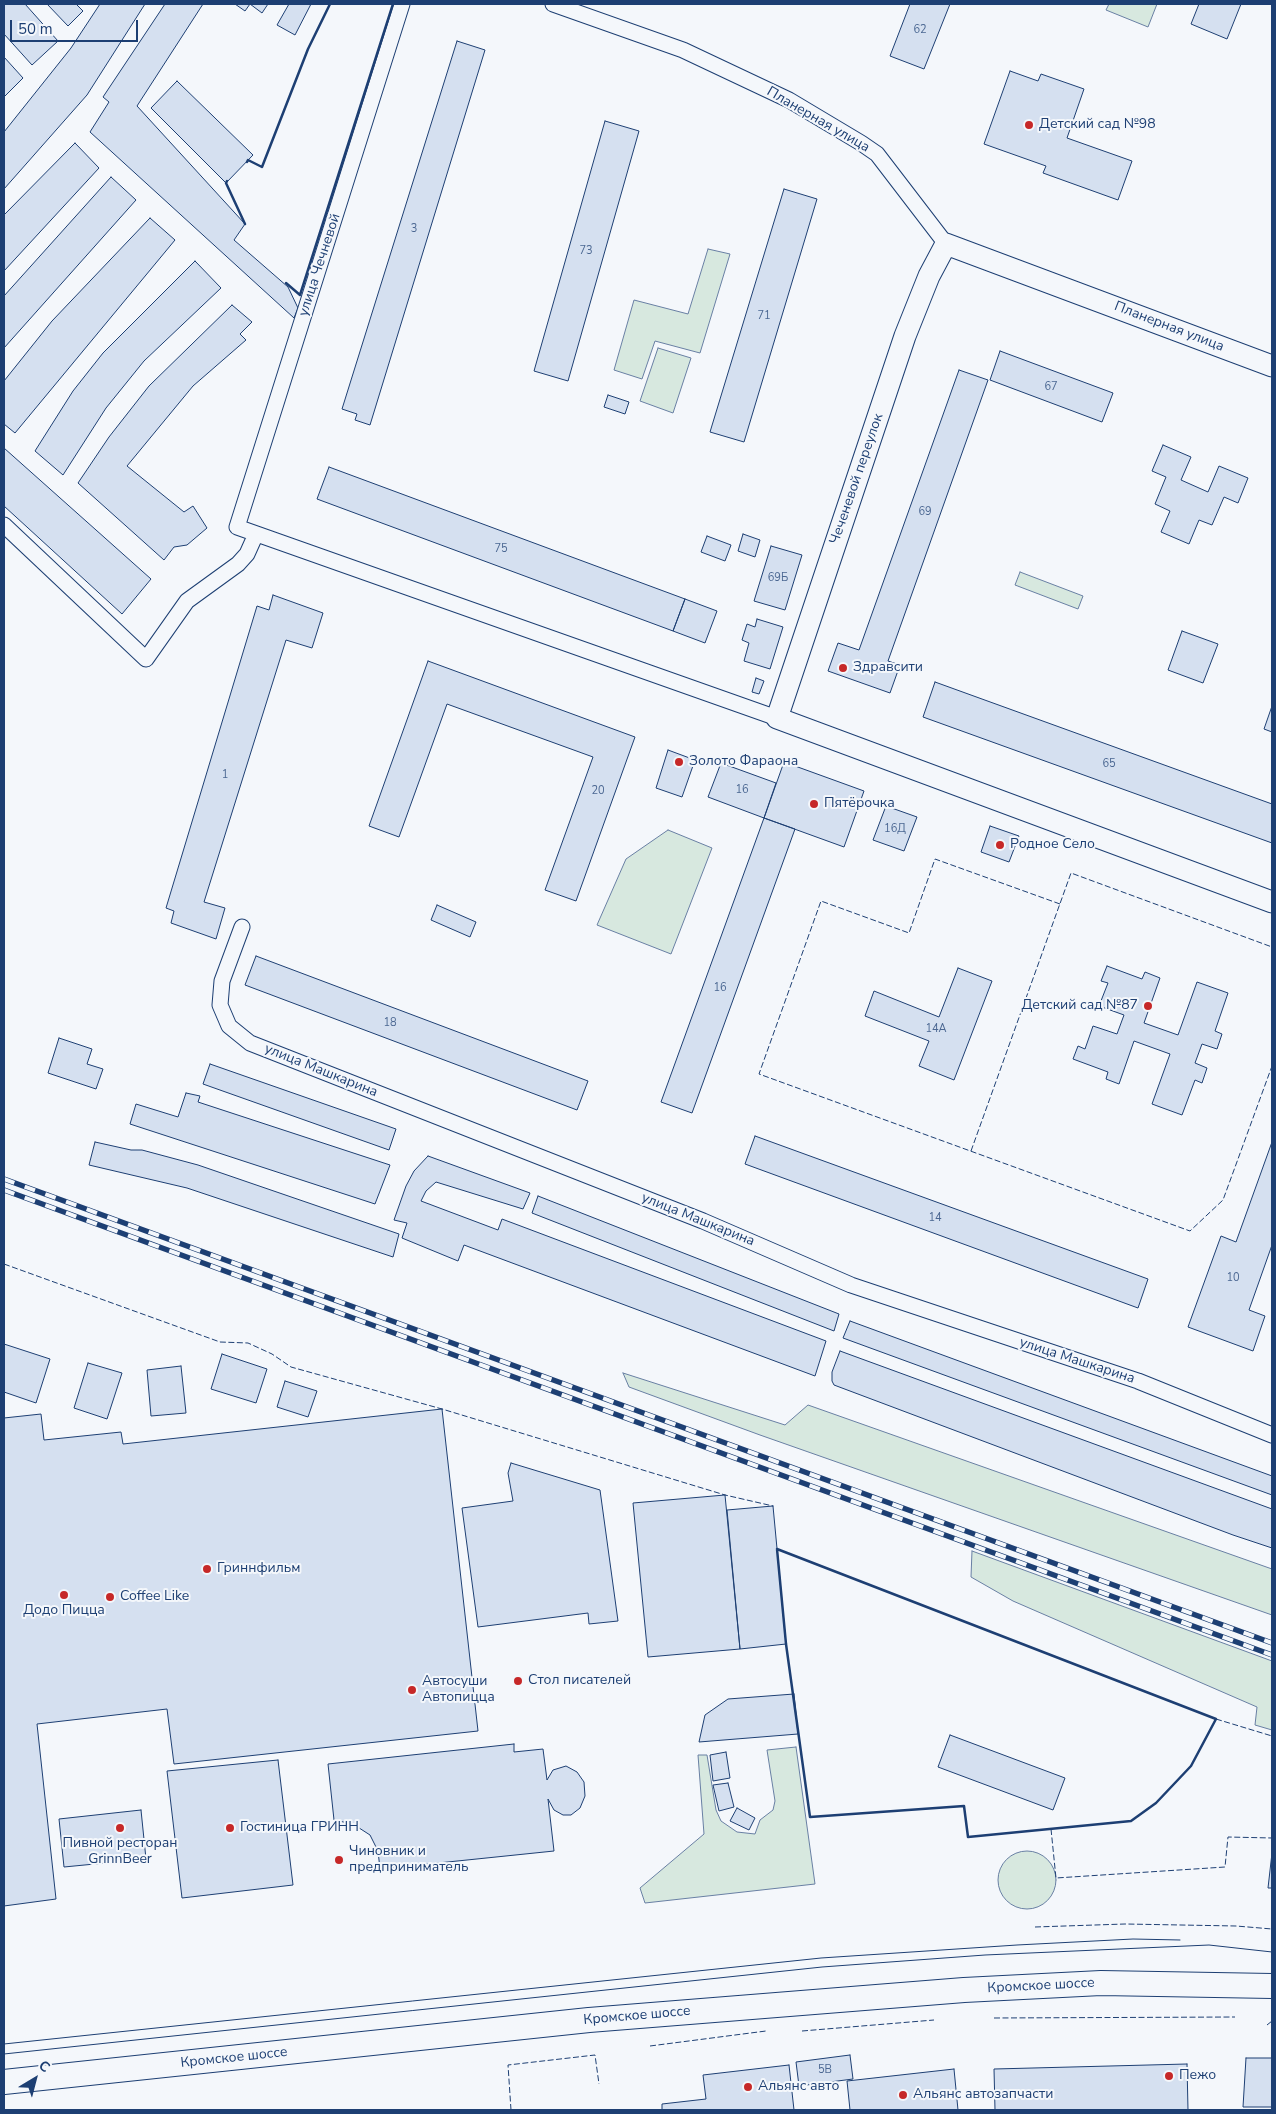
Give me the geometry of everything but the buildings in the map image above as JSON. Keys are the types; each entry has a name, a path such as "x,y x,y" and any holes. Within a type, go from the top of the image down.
{"main road":[{"name":"Кромское шоссе","path":"4,2082 579,2021 964,1990 1102,1983 1272,1986"}],"street":[{"name":"улица Чечневой","path":"256,534 237,527 402,4"},
{"name":"Планерная улица","path":"553,4 683,50 789,100 861,143 877,154 946,244 1272,366"},
{"name":"Чеченевой переулок","path":"776,718 905,336 929,276 946,244"},
{"path":"4,525 146,659 187,601 238,564 247,554 256,534 776,718 1272,902"},
{"name":"улица Машкарина","path":"242,927 222,981 220,1005 229,1026 250,1043 703,1221 851,1285 1138,1380 1272,1435"}],"shaded area":[{"path":"1109,4 1157,4 1148,27 1106,10"},
{"path":"708,249 730,254 700,353 655,341 642,379 614,370 634,300 688,314"},
{"path":"658,348 691,358 673,413 640,401"},
{"path":"1020,572 1083,596 1078,609 1015,585"},
{"path":"668,830 712,848 671,954 597,925 626,859"},
{"path":"623,1373 785,1425 808,1405 1272,1569 1272,1615 629,1387"},
{"path":"972,1551 1272,1661 1272,1730 1255,1725 1257,1707 1013,1601 971,1577"},
{"path":"796,1747 815,1884 645,1903 640,1888 704,1834 698,1755 707,1755 716,1810 721,1821 737,1832 755,1834 760,1820 773,1810 775,1801 767,1750"},
{"path":"1027,1851 1038,1853 1051,1864 1056,1880 1054,1891 1043,1904 1027,1909 1016,1907 1003,1896 998,1880 1000,1869 1011,1856"}],"tram line":[{"path":"4,2044 821,1958 1133,1939 1180,1940"},
{"path":"4,2054 822,1967 985,1955 1209,1945 1272,1952"}],"railway":[{"path":"4,1179 1272,1643"},
{"path":"4,1190 1272,1655"}],"fence":[{"path":"1060,904 935,859 909,933 821,901 759,1074 1190,1231 1223,1200 1272,1066"},
{"path":"971,1151 1071,873 1272,947"},
{"path":"4,1264 220,1342 248,1343 272,1354 291,1367 442,1409 725,1495 773,1506"},
{"path":"1216,1719 1272,1736"},
{"path":"1051,1829 1056,1878 1225,1867 1228,1837 1272,1838"},
{"path":"1035,1927 1125,1924 1236,1926 1272,1929"},
{"path":"994,2018 1235,2017"},
{"path":"802,2031 934,2020"},
{"path":"1267,2025 1272,2021"},
{"path":"650,2046 766,2031"},
{"path":"511,2110 508,2065 595,2055 599,2084"}],"wall":[{"path":"247,162 248,160 262,167 308,49 330,4"},
{"path":"286,283 300,295 393,4"},
{"path":"227,181 226,183 245,224"},
{"path":"777,1549 1216,1719 1191,1766 1156,1803 1131,1821 968,1837 964,1806 810,1817 786,1644 777,1549"}],"place":[{"name":"Детский сад №98","path":"1029,125"},
{"name":"Здравсити","path":"843,668"},
{"name":"Золото Фараона","path":"679,762"},
{"name":"Пятёрочка","path":"814,804"},
{"name":"Родное Село","path":"1000,845"},
{"name":"Детский сад №87","path":"1148,1006"},
{"name":"Гриннфильм","path":"207,1569"},
{"name":"Додо Пицца","path":"64,1595"},
{"name":"Coffee Like","path":"110,1597"},
{"name":"Стол писателей","path":"518,1681"},
{"name":"Автосуши Автопицца","path":"412,1690"},
{"name":"Пивной ресторан GrinnBeer","path":"120,1828"},
{"name":"Гостиница ГРИНН","path":"230,1828"},
{"name":"Чиновник и предприниматель","path":"339,1860"},
{"name":"Пежо","path":"1169,2076"},
{"name":"Альянс авто","path":"748,2087"},
{"name":"Альянс автозапчасти","path":"903,2095"}]}
